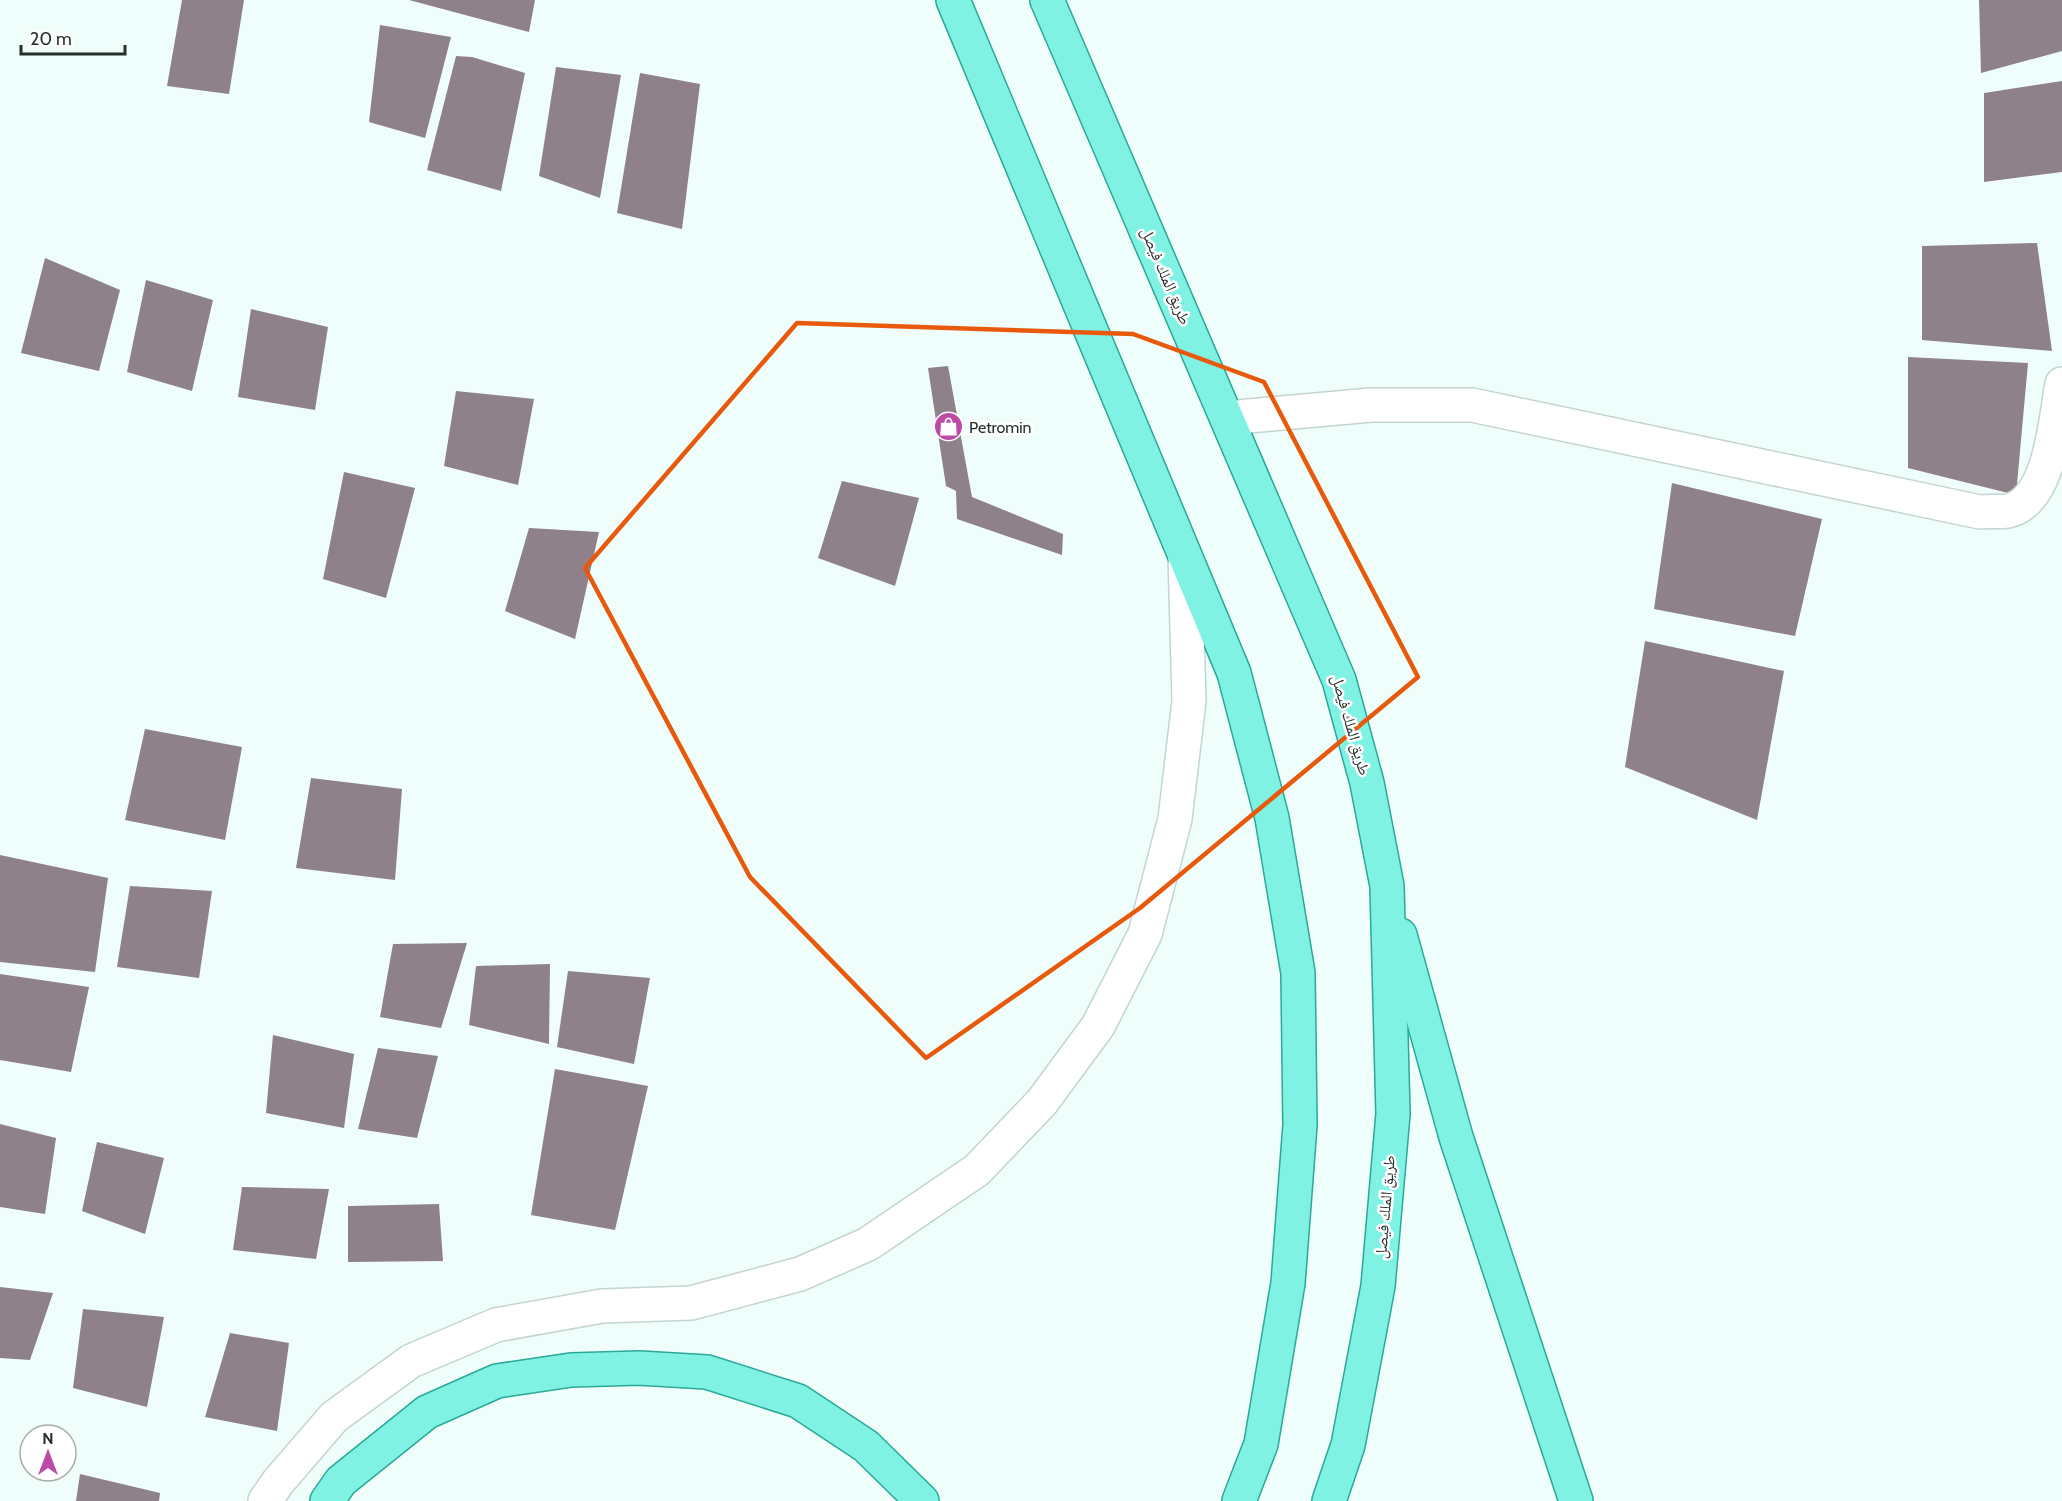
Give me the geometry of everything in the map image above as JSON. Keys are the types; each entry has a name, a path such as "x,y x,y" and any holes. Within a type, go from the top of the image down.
{"main road":[{"path":"953,0 1234,673 1272,818 1298,973 1300,1125 1288,1283 1261,1444 1239,1501"},
{"name":"طريق الملك فيصل","path":"1047,0 1339,680 1367,783 1387,886 1393,1114 1378,1286 1348,1445 1329,1501"},
{"path":"1387,886 1456,1137 1576,1501"},
{"path":"327,1501 341,1481 427,1412 498,1381 571,1370 639,1368 707,1372 798,1401 866,1446 922,1501"}],"street":[{"path":"1227,418 1371,405 1472,405 1980,512 2009,510 2030,497 2045,474 2062,384"},
{"path":"265,1501 278,1482 334,1417 411,1361 496,1325 602,1306 691,1303 800,1274 868,1245 977,1170 1041,1102 1098,1026 1145,934 1174,819 1189,701 1184,550"}],"highlighted area":[{"path":"797,323 1133,334 1264,382 1418,677 1140,908 926,1058 750,877 585,568"}],"building":[{"path":"182,0 244,0 229,94 167,86"},
{"path":"409,0 535,0 529,32"},
{"path":"1979,0 2062,0 2062,51 1981,73"},
{"path":"380,25 451,37 425,138 369,122"},
{"path":"456,56 472,57 525,73 501,191 427,170"},
{"path":"556,67 621,75 600,198 539,176"},
{"path":"640,73 700,84 682,229 617,213"},
{"path":"2062,81 2062,172 1984,182 1984,93"},
{"path":"2037,243 2052,351 1922,340 1922,246"},
{"path":"45,258 120,290 99,371 21,353"},
{"path":"146,280 213,300 192,391 127,372"},
{"path":"251,309 328,327 315,410 238,397"},
{"path":"1908,357 2028,363 2016,495 1908,468"},
{"path":"948,366 972,497 1063,534 1062,555 957,519 956,491 946,486 928,368"},
{"path":"456,391 534,399 518,485 444,466"},
{"path":"344,472 415,488 386,598 323,579"},
{"path":"842,481 919,498 895,586 818,558"},
{"path":"1672,483 1822,519 1795,636 1654,609"},
{"path":"529,528 599,532 575,639 505,611"},
{"path":"1645,641 1784,671 1757,820 1625,767"},
{"path":"145,729 242,747 225,840 125,820"},
{"path":"311,778 402,789 395,880 296,868"},
{"path":"0,855 108,878 95,972 0,962"},
{"path":"130,886 212,891 199,978 117,967"},
{"path":"467,943 441,1028 380,1017 393,944"},
{"path":"550,964 549,1044 469,1025 476,966"},
{"path":"568,971 650,978 634,1064 557,1047"},
{"path":"0,974 89,987 71,1072 0,1060"},
{"path":"273,1035 354,1054 344,1128 266,1113"},
{"path":"378,1048 438,1056 417,1138 358,1129"},
{"path":"555,1069 648,1086 615,1230 531,1215"},
{"path":"0,1124 56,1138 45,1214 0,1207"},
{"path":"97,1142 164,1158 145,1234 82,1211"},
{"path":"242,1187 329,1189 316,1259 233,1250"},
{"path":"439,1204 443,1261 348,1262 348,1206"},
{"path":"0,1287 53,1293 30,1360 0,1358"},
{"path":"83,1309 164,1317 147,1407 73,1388"},
{"path":"230,1333 289,1343 277,1431 205,1417"},
{"path":"80,1474 160,1493 159,1501 76,1501"}],"place":[{"name":"Petromin","path":"948,427"}]}
